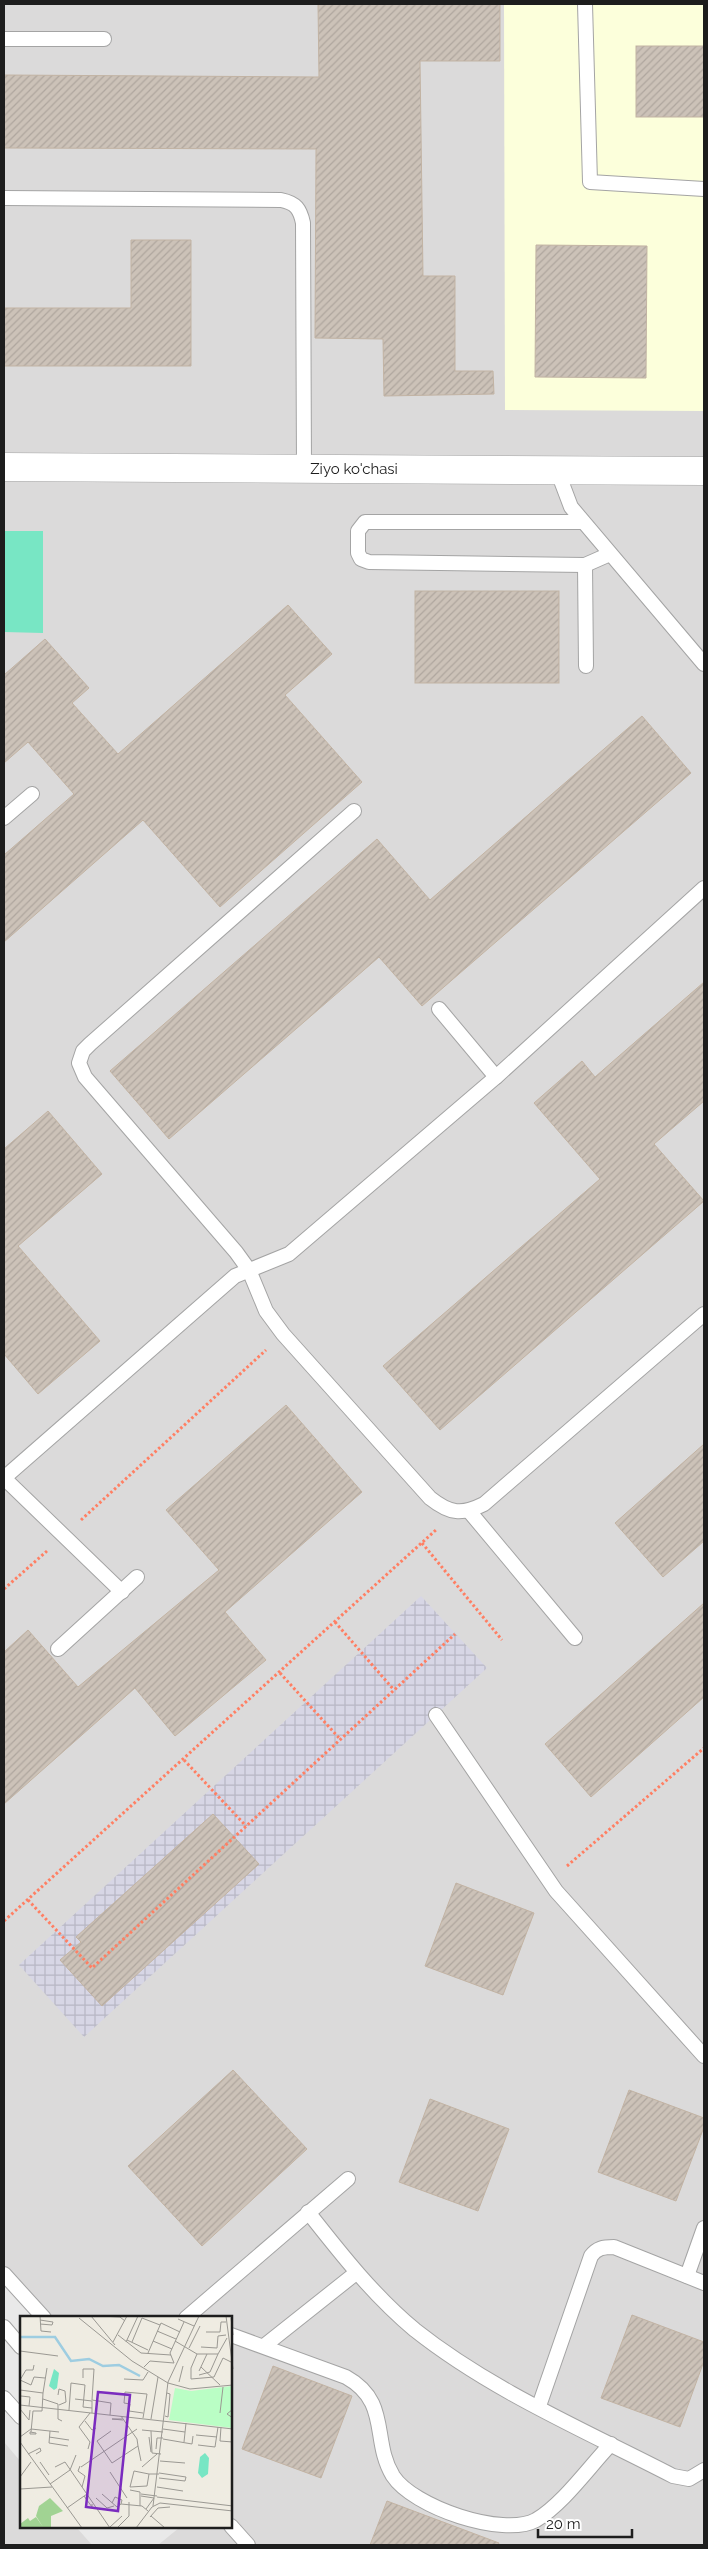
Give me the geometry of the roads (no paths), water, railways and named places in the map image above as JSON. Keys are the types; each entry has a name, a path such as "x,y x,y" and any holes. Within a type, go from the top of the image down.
{"street":[{"name":"Ziyo ko'chasi","path":"4,467 704,471"}],"lane":[{"path":"585,4 590,182 704,189"},
{"path":"4,39 104,39"},
{"path":"4,198 281,200 292,202 300,210 303,223 304,468"},
{"path":"557,470 571,507 704,664"},
{"path":"583,522 366,522 358,531 358,553 361,559 369,562 585,565 610,554"},
{"path":"585,565 586,666"},
{"path":"4,818 32,794"},
{"path":"354,811 90,1044 83,1051 79,1063 85,1077 236,1252 249,1270 266,1311 283,1334 430,1498 441,1507 453,1511 469,1511 484,1504 704,1314"},
{"path":"122,1592 4,1478 235,1276 289,1254 496,1077 704,888"},
{"path":"439,1009 496,1077"},
{"path":"469,1511 575,1638"},
{"path":"58,1649 137,1577"},
{"path":"436,1715 550,1881 704,2056"},
{"path":"188,2316 348,2178"},
{"path":"308,2212 356,2273 415,2330 480,2374 672,2476 689,2479 704,2470"},
{"path":"687,2276 704,2228"},
{"path":"539,2406 590,2256 595,2251 603,2247 614,2247 704,2283"},
{"path":"264,2346 356,2273"},
{"path":"4,2274 42,2316"},
{"path":"4,2327 20,2345"},
{"path":"232,2335 346,2377 362,2386 373,2404 387,2463 394,2478 443,2512 477,2522 521,2525 535,2520 554,2505 611,2444"},
{"path":"4,2398 20,2416"},
{"path":"232,2527 248,2545"}]}
